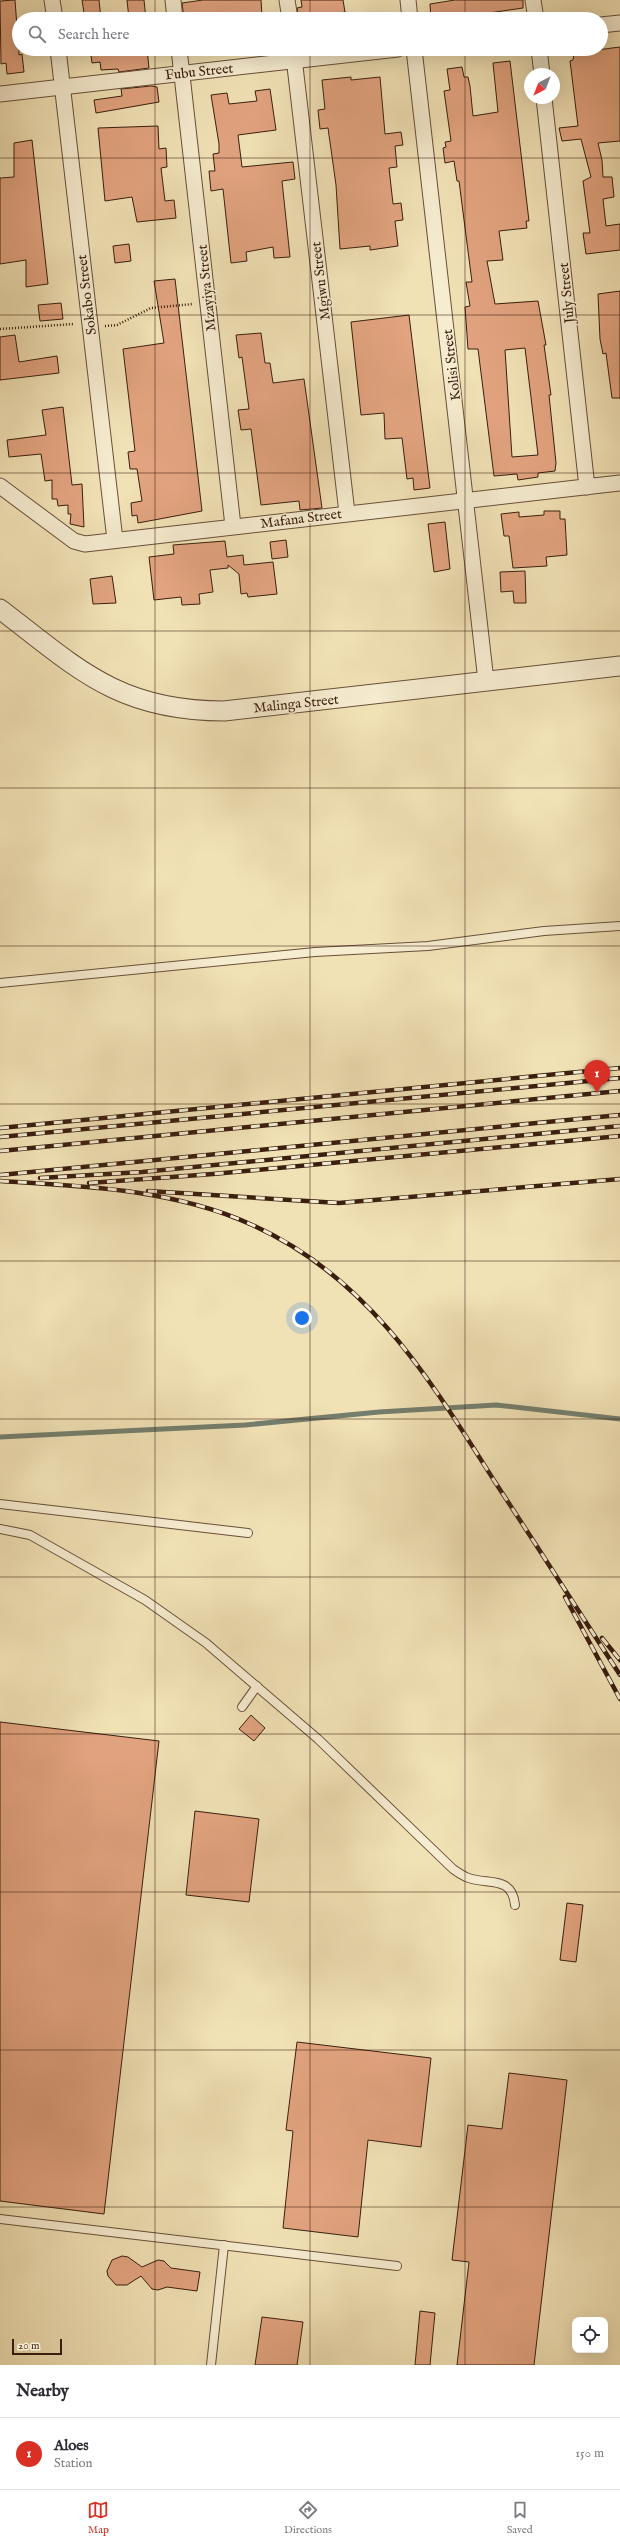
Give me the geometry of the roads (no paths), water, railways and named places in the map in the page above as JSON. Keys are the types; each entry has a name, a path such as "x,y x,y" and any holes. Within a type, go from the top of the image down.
{"street":[{"path":"52,0 54,12"},
{"path":"173,0 174,12"},
{"path":"287,0 289,12"},
{"path":"408,0 409,12"},
{"path":"533,0 535,12"},
{"path":"608,24 620,23"},
{"name":"Sokabo Street","path":"59,56 115,540"},
{"name":"Mzayiya Street","path":"180,56 233,526"},
{"name":"Fubu Street","path":"0,94 62,85 182,73 288,56"},
{"name":"Mgiwu Street","path":"294,56 347,513"},
{"name":"Kolisi Street","path":"415,56 467,502 486,681"},
{"path":"540,56 541,68"},
{"name":"July Street","path":"545,104 587,487"},
{"name":"Mafana Street","path":"0,486 74,541 85,544 347,513 467,502 620,483"},
{"name":"Malinga Street","path":"0,609 92,678 128,696 169,708 224,711 620,666"}],"lane":[{"path":"0,983 315,952 428,946 544,931 620,926"},
{"path":"0,1504 248,1533"},
{"path":"0,1529 30,1535 145,1600 206,1643 324,1745 453,1869 467,1878 496,1882 509,1888 514,1896 515,1905"},
{"path":"242,1707 257,1686"},
{"path":"0,2219 397,2266"},
{"path":"211,2365 224,2245"}],"waterway":[{"path":"0,1437 245,1425 379,1412 496,1405 620,1419"}],"railway":[{"path":"0,1128 620,1068"},
{"path":"0,1137 620,1078"},
{"path":"0,1151 620,1091"},
{"path":"0,1175 620,1115"},
{"path":"40,1178 142,1172 620,1126"},
{"path":"89,1183 213,1174 620,1136"},
{"path":"148,1191 339,1203 620,1179"},
{"path":"0,1181 127,1191 190,1203 221,1212 250,1224 292,1246 329,1272 362,1301 420,1368 620,1675"},
{"path":"565,1597 620,1699"},
{"path":"602,1638 620,1660"}],"place":[{"name":"Aloes","path":"597,1093"}]}
